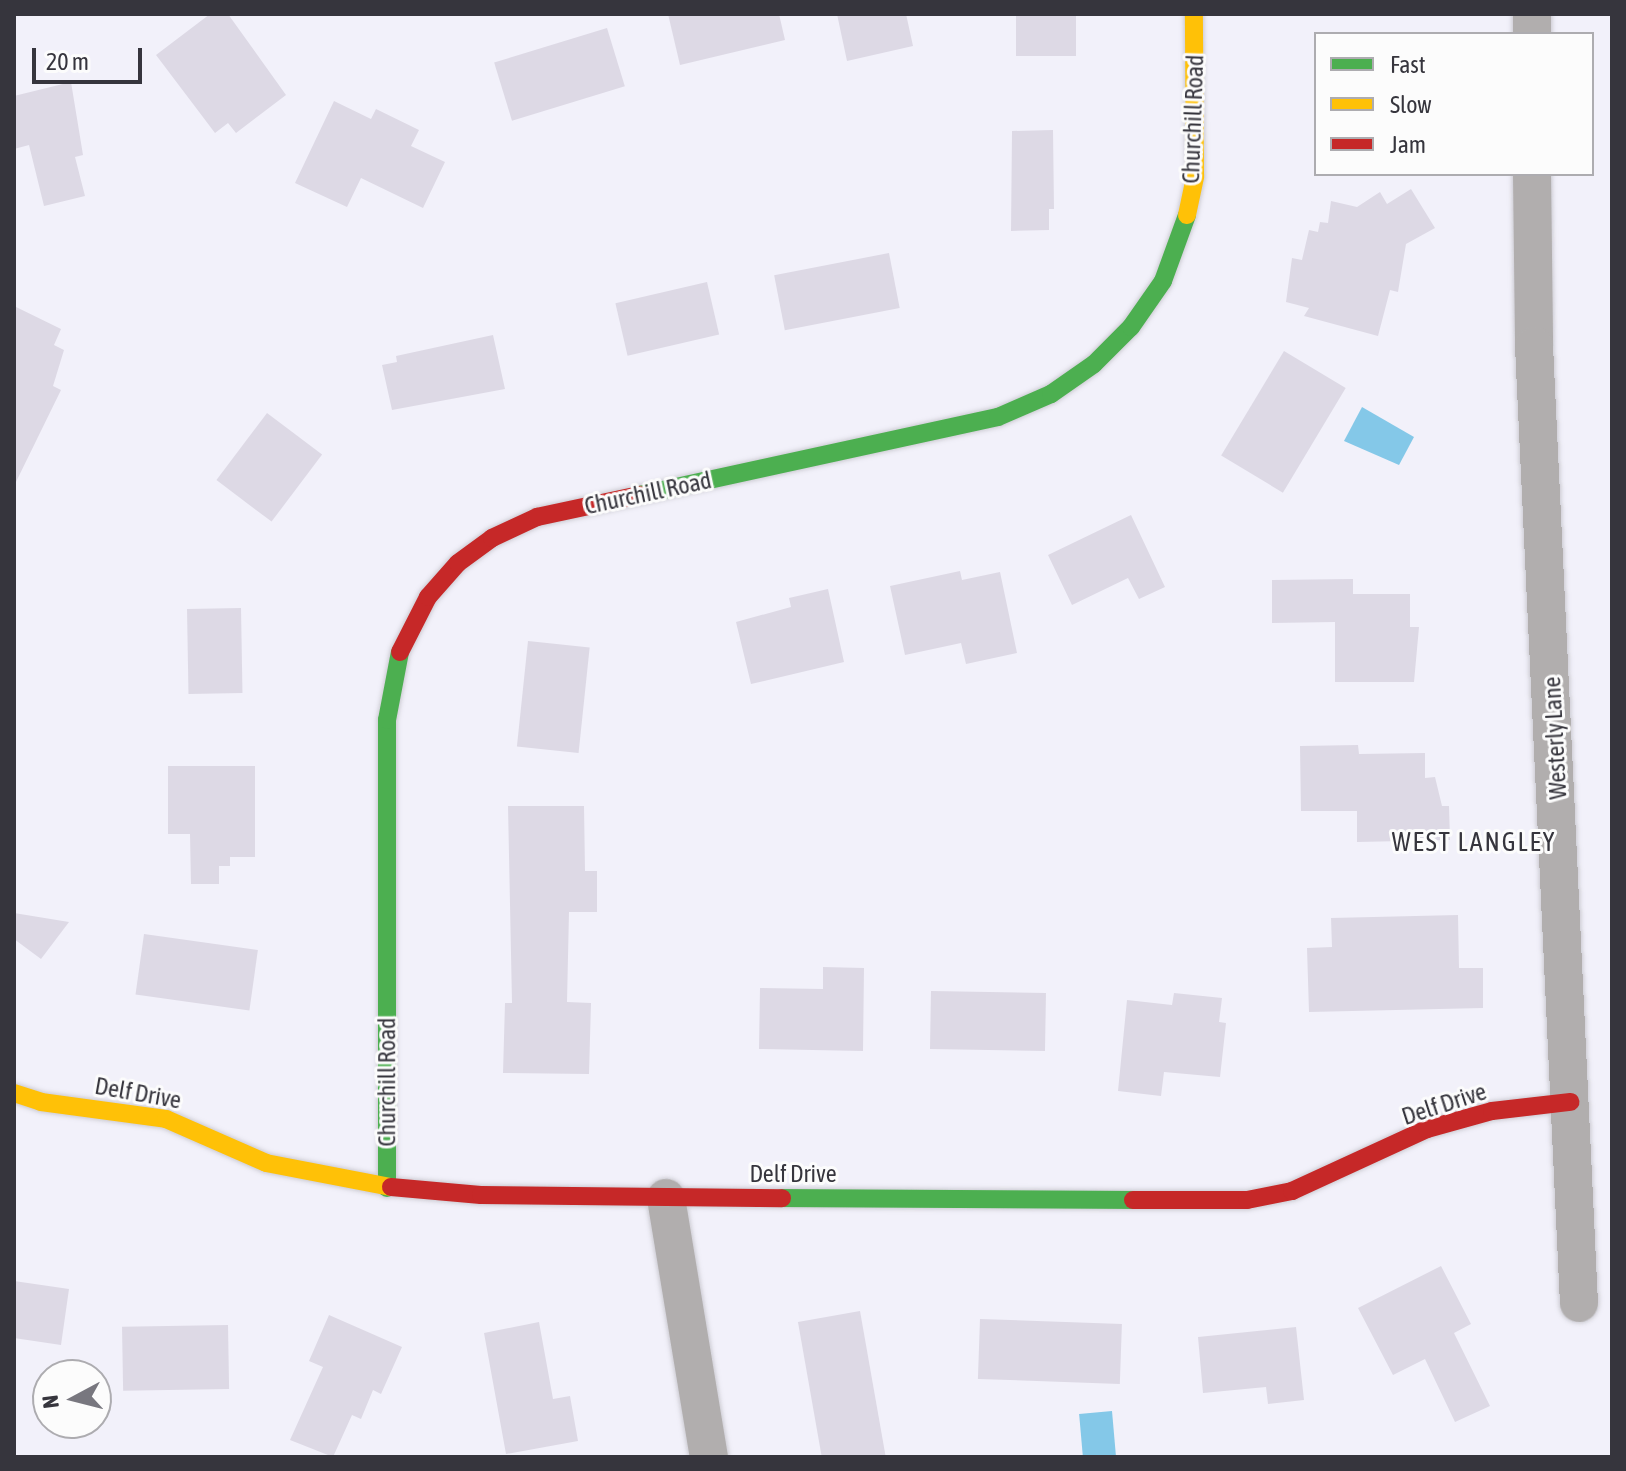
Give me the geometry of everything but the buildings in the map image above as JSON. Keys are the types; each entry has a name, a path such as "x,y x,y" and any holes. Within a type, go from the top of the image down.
{"street":[{"name":"Churchill Road","path":"387,1188 387,720 392,675 407,633 428,597 458,563 492,538 537,517 998,417 1051,394 1094,364 1131,327 1163,281 1184,229 1195,176 1194,14"},
{"name":"Westerly Lane","path":"1532,176 1534,346 1579,1303"},
{"name":"Delf Drive","path":"14,1093 41,1102 166,1119 266,1163 387,1188 666,1198 1247,1200 1292,1191 1427,1129 1492,1111 1570,1102"},
{"path":"666,1198 709,1457"}],"water":[{"path":"1362,407 1414,437 1399,465 1344,441"},
{"path":"1112,1411 1116,1457 1083,1457 1079,1414"}],"traffic: fast":[{"path":"640,495 998,417 1051,394 1094,364 1131,327 1163,281 1187,215"},
{"path":"387,1188 387,720 400,652"},
{"path":"782,1198 1133,1200"}],"traffic: slow":[{"path":"1187,215 1195,176 1194,14"},
{"path":"14,1093 41,1102 166,1119 266,1163 391,1187"}],"traffic: jam":[{"path":"400,652 428,597 458,563 492,538 537,517 640,495"},
{"path":"1133,1200 1247,1200 1292,1191 1427,1129 1492,1111 1570,1102"},
{"path":"391,1187 481,1195 782,1198"}],"district":[{"name":"WEST LANGLEY","path":"1474,843"}]}
